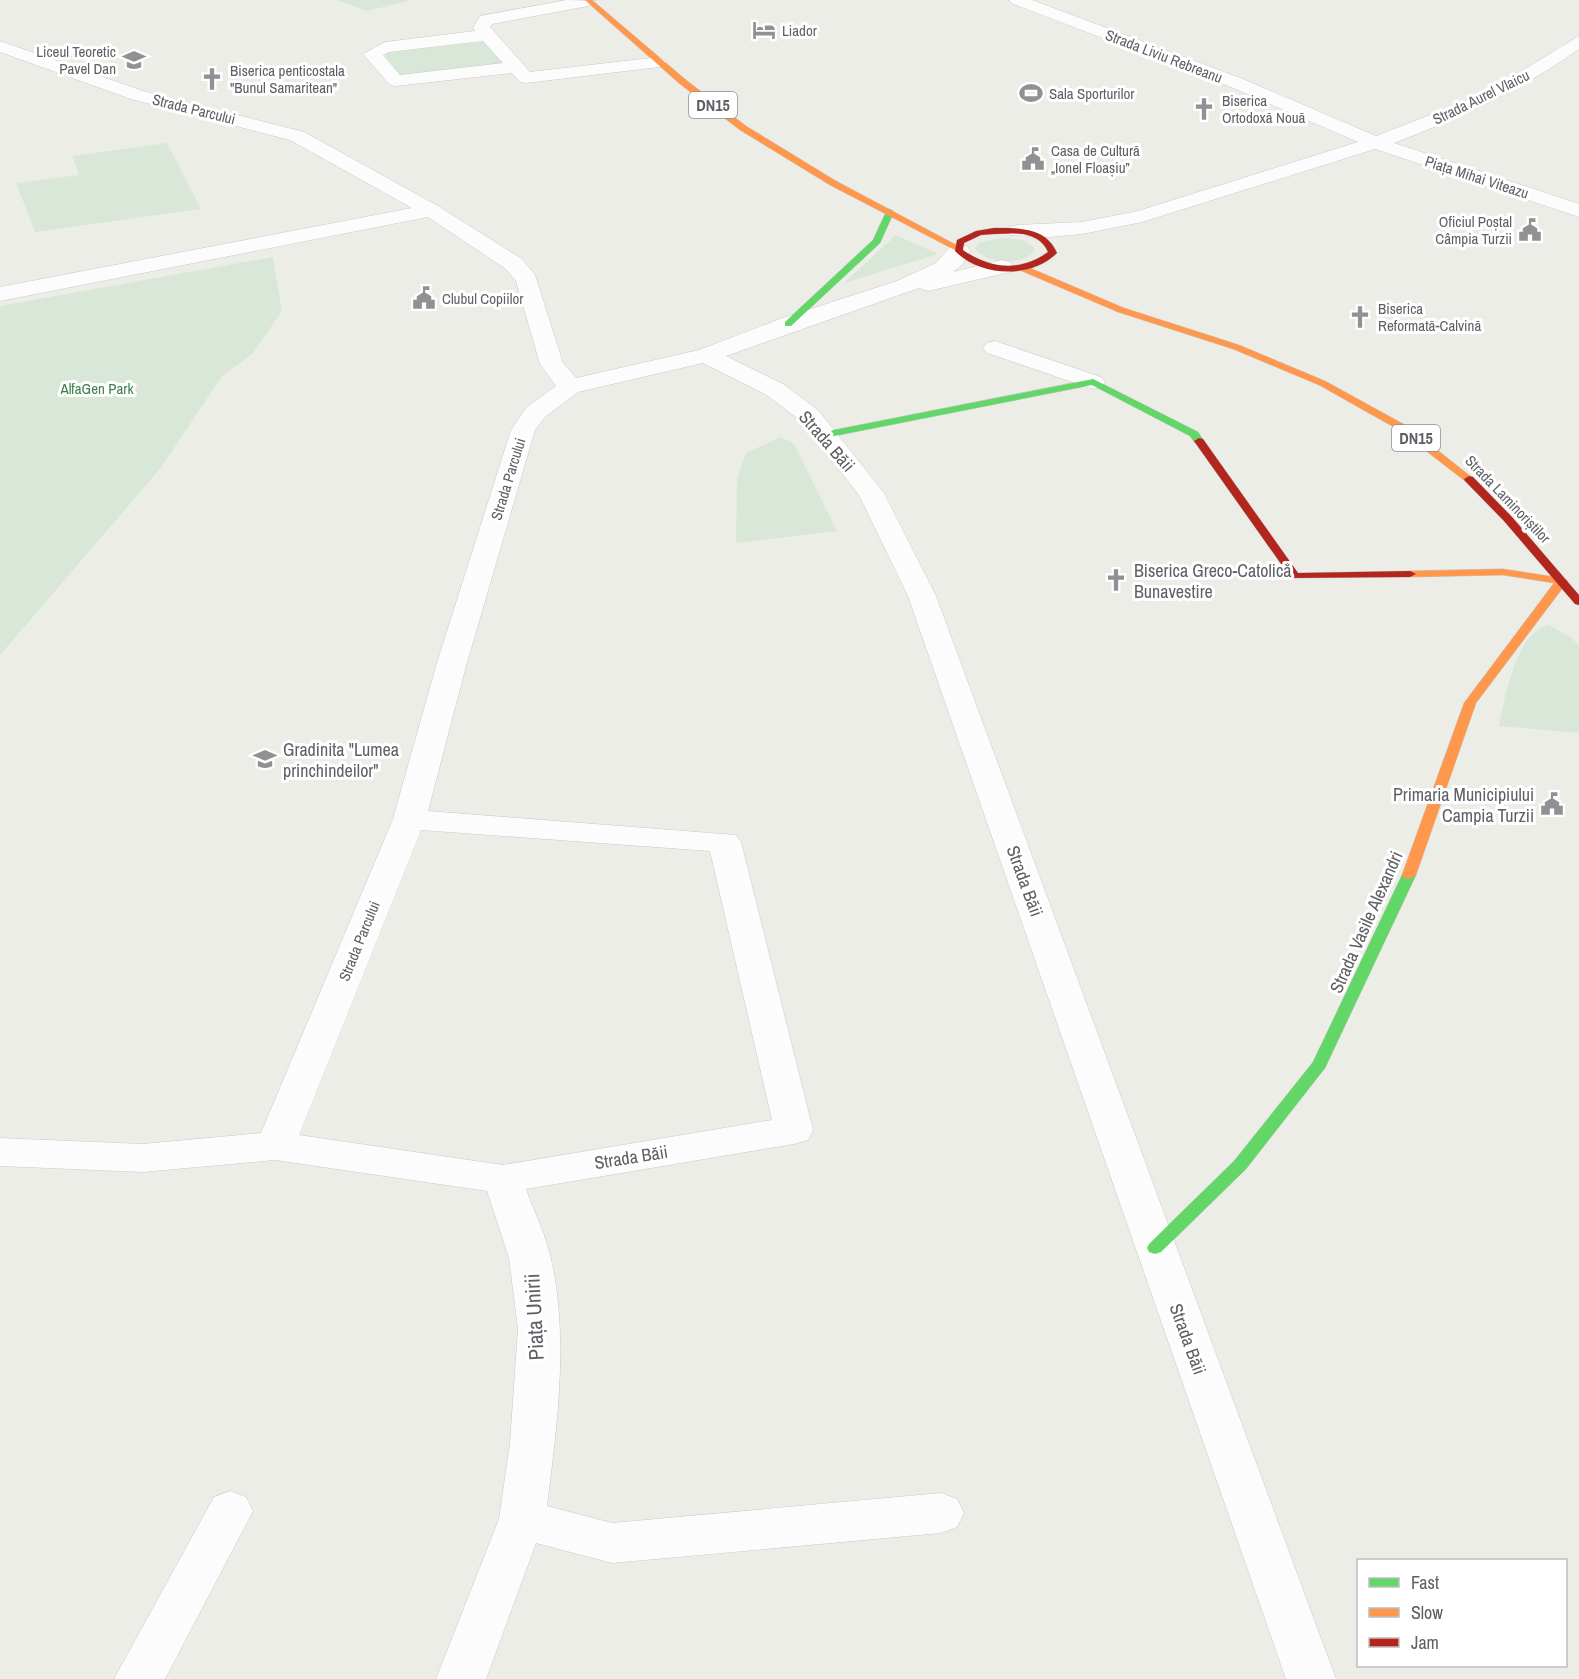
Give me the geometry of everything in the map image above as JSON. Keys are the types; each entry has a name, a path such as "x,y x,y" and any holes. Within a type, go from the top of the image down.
{"main road":[{"name":"DN15","path":"588,0 659,62 742,128 890,212 920,224 974,262 1011,267 1055,257"},
{"name":"DN15","path":"853,191 920,212"},
{"path":"788,324 877,241 890,212"},
{"path":"963,225 1013,231 1049,242 1055,257"},
{"path":"958,250 960,242 979,233 1013,231"},
{"name":"Strada Laminoriștilor","path":"1011,267 1154,322 1208,337 1320,383 1368,407 1427,445 1466,476 1519,530 1579,602"},
{"name":"Strada Laminoriștilor","path":"1150,304 1208,337"},
{"path":"824,435 1093,382 1194,434 1295,576 1503,572 1562,581"},
{"name":"Strada Vasile Alexandri","path":"1155,1248 1240,1165 1320,1064 1404,890 1470,703 1562,581"}],"street":[{"path":"588,0 486,20 481,28 526,78 659,62"},
{"path":"1022,2 1046,0"},
{"name":"Strada Liviu Rebreanu","path":"1022,2 1237,83 1376,143"},
{"path":"487,35 385,47 372,54 396,81 516,67"},
{"name":"Strada Aurel Vlaicu","path":"1125,222 1376,143 1450,115 1524,78 1579,41"},
{"name":"Strada Parcului","path":"0,46 137,95 297,136 431,210 514,264 526,280 552,364 570,387 536,412 523,430 451,666 409,819 275,1146"},
{"name":"Piața Mihai Viteazu","path":"1376,143 1579,211"},
{"path":"0,294 431,210"},
{"path":"1013,231 1052,232 1125,222"},
{"path":"1055,257 1125,222"},
{"path":"570,387 706,356 788,324 905,286 944,268 954,260 958,250"},
{"path":"905,286 1011,267"},
{"path":"994,348 1093,382"},
{"name":"Strada Băii","path":"706,356 774,389 809,416 871,493 922,596 1311,1679"},
{"name":"Strada Băii","path":"409,819 724,842 794,1130 503,1179"},
{"path":"0,1152 142,1158 275,1146 503,1179"},
{"name":"Piața Unirii","path":"461,1679 522,1519 532,1443 539,1329 530,1258 503,1179"},
{"path":"139,1679 230,1511"},
{"path":"522,1519 612,1543 941,1513"}],"green space":[{"path":"337,0 412,0 367,11"},
{"path":"481,38 505,66 402,78 381,50"},
{"path":"167,143 201,209 35,232 16,183 79,175 72,156"},
{"path":"896,235 938,254 844,283"},
{"path":"1004,238 1023,240 1034,247 1035,251 1022,259 1005,261 988,258 975,249 980,242"},
{"name":"AlfaGen Park","path":"273,257 282,311 253,353 222,376 160,469 0,655 0,306"},
{"path":"781,437 794,444 837,531 736,543 737,479 746,453"},
{"path":"1549,625 1572,638 1579,646 1579,733 1499,726 1509,683 1520,652 1528,639 1538,630"}],"traffic: fast":[{"path":"788,324 877,241 890,212"},
{"path":"824,435 1093,382 1194,434 1199,441"},
{"path":"1155,1248 1240,1165 1320,1064 1409,875"}],"traffic: slow":[{"path":"588,0 683,82 743,128 833,183 958,248"},
{"path":"1020,267 1121,310 1236,347 1322,383 1403,428 1469,479"},
{"path":"1409,875 1470,703 1562,581 1503,572 1410,574"}],"traffic: jam":[{"path":"994,231 1037,235 1050,245 1053,253 1031,265 1006,269 981,264 959,251 960,242 979,233 994,231"},
{"path":"1199,441 1295,576 1410,574"},
{"path":"1469,479 1508,519 1579,602"}],"place":[{"name":"Liador","path":"764,30"},
{"name":"Liceul Teoretic Pavel Dan","path":"134,60"},
{"name":"Biserica penticostala \"Bunul Samaritean\"","path":"212,79"},
{"name":"Sala Sporturilor","path":"1031,93"},
{"name":"Biserica Ortodoxă Nouă","path":"1204,109"},
{"name":"Casa de Cultură „Ionel Floașiu”","path":"1033,159"},
{"name":"Oficiul Poștal Câmpia Turzii","path":"1530,230"},
{"name":"Clubul Copiilor","path":"424,298"},
{"name":"Biserica Reformată-Calvină","path":"1360,317"},
{"name":"Biserica Greco-Catolică Bunavestire","path":"1116,580"},
{"name":"Gradinita \"Lumea princhindeilor\"","path":"265,759"},
{"name":"Primaria Municipiului Campia Turzii","path":"1552,804"}]}
